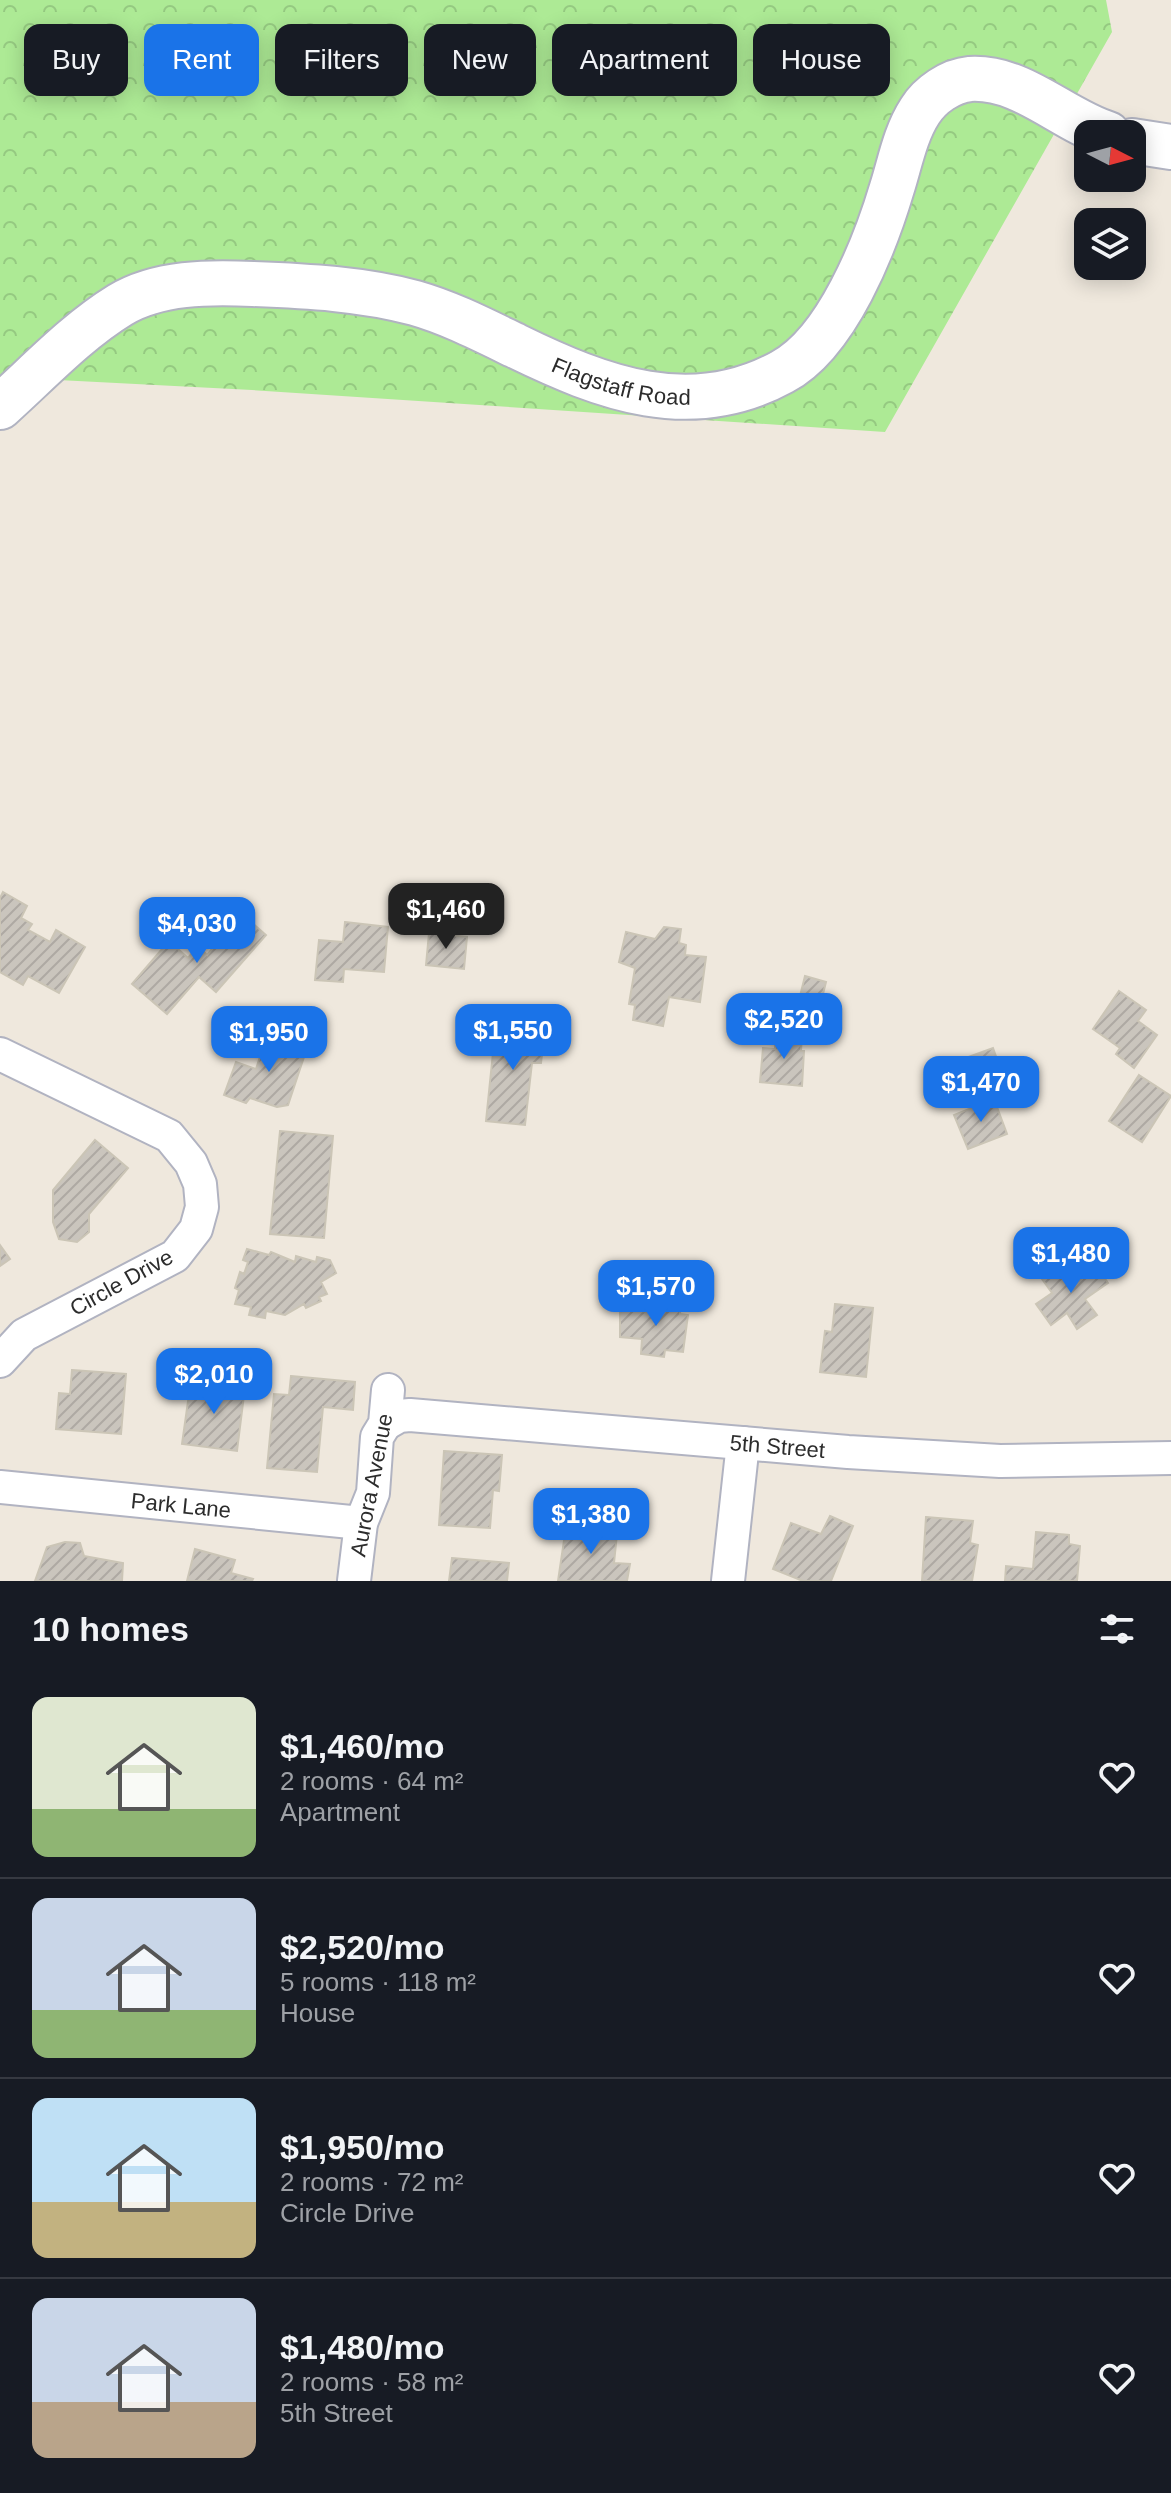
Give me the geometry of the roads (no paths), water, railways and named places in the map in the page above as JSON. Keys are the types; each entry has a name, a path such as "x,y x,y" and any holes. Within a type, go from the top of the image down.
{"street":[{"name":"Flagstaff Road","path":"0,407 88,328 120,305 156,290 211,283 371,294 417,304 460,319 538,357 611,387 686,398 721,395 785,371 811,348 843,305 868,257 913,122 933,95 949,85 968,79 990,81 1010,86 1075,120"},
{"path":"1146,143 1171,147"},
{"name":"Circle Drive","path":"0,1054 169,1136 191,1163 200,1184 202,1207 196,1229 175,1256 24,1335 0,1361"},
{"name":"Aurora Avenue","path":"354,1581 361,1523 373,1493 377,1437 385,1424 388,1390"},
{"name":"5th Street","path":"385,1424 399,1416 410,1415 1000,1461 1171,1458"},
{"path":"728,1581 743,1443"},
{"name":"Park Lane","path":"0,1487 361,1523"}]}
